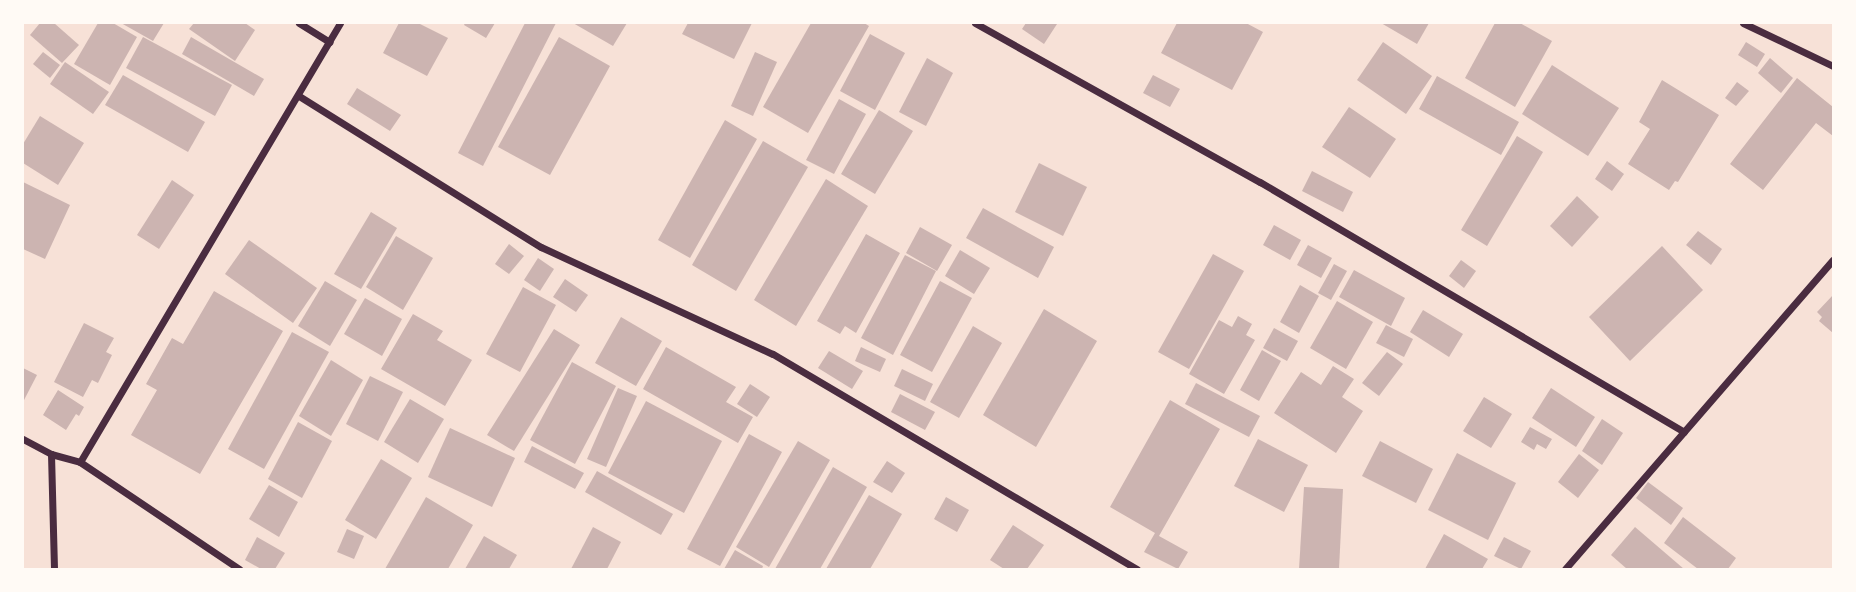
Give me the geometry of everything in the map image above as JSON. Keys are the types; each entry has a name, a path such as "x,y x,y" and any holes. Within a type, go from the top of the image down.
{"street":[{"path":"299,23 329,42"},
{"path":"80,462 340,23"},
{"path":"975,23 1260,182 1684,432"},
{"path":"1743,23 1833,66"},
{"path":"299,96 541,247 773,354 1137,569"},
{"path":"1565,569 1833,260"},
{"path":"23,439 51,454 80,462 239,569"},
{"path":"51,454 54,569"}],"building":[{"path":"40,23 54,23 79,45 62,63 30,35"},
{"path":"98,23 113,23 137,37 110,85 74,64"},
{"path":"121,23 164,23 153,41"},
{"path":"194,23 245,23 255,30 235,61 189,29"},
{"path":"399,23 418,23 448,38 427,76 383,53"},
{"path":"495,23 486,38 464,25"},
{"path":"525,23 556,23 483,166 458,153"},
{"path":"573,23 627,23 613,46"},
{"path":"688,23 752,23 734,59 682,34"},
{"path":"811,23 864,23 869,26 808,133 763,107"},
{"path":"1026,23 1057,24 1044,44 1022,29"},
{"path":"1177,23 1246,23 1263,32 1232,90 1161,53"},
{"path":"1381,23 1429,23 1417,44"},
{"path":"1495,23 1520,23 1552,41 1515,107 1465,78"},
{"path":"870,34 905,53 875,110 840,91"},
{"path":"143,37 232,85 215,116 126,68"},
{"path":"191,37 264,79 254,96 182,54"},
{"path":"559,37 610,66 550,175 498,147"},
{"path":"1383,42 1432,76 1406,114 1357,80"},
{"path":"1746,42 1765,54 1757,67 1738,55"},
{"path":"43,52 60,65 50,78 33,64"},
{"path":"755,52 777,62 753,116 731,106"},
{"path":"927,58 953,73 926,126 899,112"},
{"path":"1770,58 1793,78 1781,93 1758,73"},
{"path":"65,62 109,92 93,114 50,84"},
{"path":"1552,65 1619,108 1588,156 1522,114"},
{"path":"123,75 205,122 188,152 105,105"},
{"path":"1153,75 1180,89 1170,107 1143,93"},
{"path":"1437,76 1519,122 1501,155 1419,109"},
{"path":"1797,78 1833,107 1833,136 1816,123 1763,190 1730,164"},
{"path":"1662,80 1719,115 1678,182 1675,181 1669,190 1628,164 1650,129 1639,122"},
{"path":"1737,82 1749,91 1736,106 1725,98"},
{"path":"357,88 401,115 390,131 347,104"},
{"path":"839,99 866,114 834,174 806,160"},
{"path":"1349,107 1396,139 1370,178 1322,147"},
{"path":"879,110 913,131 875,194 841,174"},
{"path":"40,116 84,143 58,185 23,163 23,144"},
{"path":"725,120 757,139 690,258 658,240"},
{"path":"1517,136 1543,152 1487,246 1461,230"},
{"path":"763,141 808,167 736,291 692,265"},
{"path":"1607,161 1624,174 1612,191 1595,179"},
{"path":"1039,163 1087,187 1063,236 1015,212"},
{"path":"1312,171 1353,192 1343,212 1302,191"},
{"path":"826,179 868,206 796,326 754,300"},
{"path":"172,180 194,195 159,249 137,235"},
{"path":"23,182 70,205 45,259 23,249"},
{"path":"1577,196 1599,217 1572,247 1550,226"},
{"path":"983,208 1054,247 1038,278 966,238"},
{"path":"371,212 397,228 361,289 334,274"},
{"path":"1274,225 1301,240 1290,260 1263,245"},
{"path":"920,227 952,245 937,271 906,253"},
{"path":"1698,231 1722,249 1711,265 1686,245"},
{"path":"866,234 900,253 856,333 845,326 840,334 817,321"},
{"path":"396,236 433,258 403,310 366,287"},
{"path":"249,240 317,288 293,323 225,274"},
{"path":"509,244 524,256 509,274 495,264"},
{"path":"1308,245 1332,258 1321,278 1297,265"},
{"path":"1662,246 1703,290 1630,361 1589,317"},
{"path":"960,250 990,268 974,294 945,276"},
{"path":"1213,254 1244,271 1189,369 1158,352"},
{"path":"905,255 936,271 893,355 861,338"},
{"path":"538,258 554,269 540,291 524,280"},
{"path":"1461,260 1476,271 1464,288 1449,276"},
{"path":"1334,264 1347,271 1331,300 1318,293"},
{"path":"1354,270 1405,298 1391,326 1339,297"},
{"path":"565,279 588,295 576,312 553,297"},
{"path":"325,281 357,300 330,346 298,326"},
{"path":"940,281 972,298 932,372 900,355"},
{"path":"1300,285 1319,296 1299,333 1280,322"},
{"path":"523,287 556,305 520,372 486,354"},
{"path":"214,291 283,331 200,474 131,435 157,390 146,384 172,338 183,344"},
{"path":"1833,295 1833,333 1819,321 1822,317 1817,312"},
{"path":"365,298 402,319 382,356 344,334"},
{"path":"1337,301 1373,322 1346,369 1310,348"},
{"path":"1044,309 1097,341 1036,447 983,415"},
{"path":"1423,310 1463,334 1449,357 1410,332"},
{"path":"413,314 443,331 437,340 472,360 445,406 381,369"},
{"path":"1238,316 1252,324 1246,335 1255,340 1224,394 1189,374 1219,320 1232,327"},
{"path":"621,317 662,341 636,386 595,363"},
{"path":"84,323 114,338 106,352 112,355 98,383 92,380 83,397 54,382"},
{"path":"1386,325 1413,339 1404,357 1376,343"},
{"path":"973,326 1002,343 959,418 930,402"},
{"path":"1274,328 1298,341 1287,361 1263,348"},
{"path":"554,329 580,345 514,451 487,435"},
{"path":"292,332 329,352 264,469 228,449"},
{"path":"666,347 736,387 726,402 753,417 738,443 643,389"},
{"path":"861,347 886,359 880,372 855,361"},
{"path":"1262,350 1281,361 1259,401 1240,390"},
{"path":"829,351 863,371 852,389 818,368"},
{"path":"1387,352 1403,364 1379,396 1362,383"},
{"path":"331,360 363,380 331,436 299,416"},
{"path":"572,362 616,386 575,464 530,440"},
{"path":"1333,366 1354,379 1342,397 1363,411 1336,453 1274,413 1301,372 1321,385"},
{"path":"23,368 37,375 23,402"},
{"path":"902,369 933,384 925,401 894,386"},
{"path":"370,376 403,392 378,441 346,424"},
{"path":"1196,383 1260,416 1249,437 1185,404"},
{"path":"750,384 770,397 757,417 737,404"},
{"path":"618,388 637,396 606,467 587,459"},
{"path":"1551,388 1595,417 1576,447 1532,418"},
{"path":"58,390 84,407 66,430 43,415"},
{"path":"900,394 935,412 925,430 891,412"},
{"path":"1484,397 1512,414 1491,448 1463,431"},
{"path":"410,399 444,419 418,463 384,442"},
{"path":"1170,400 1220,429 1159,536 1188,552 1178,569 1144,552 1155,533 1110,507"},
{"path":"646,401 722,441 684,513 608,473"},
{"path":"1602,419 1623,433 1602,465 1582,451"},
{"path":"298,422 332,441 302,498 268,479"},
{"path":"1530,427 1552,439 1546,449 1537,444 1534,450 1521,442"},
{"path":"450,428 515,458 492,507 428,477"},
{"path":"749,434 782,452 720,566 687,549"},
{"path":"1258,439 1308,465 1284,512 1234,486"},
{"path":"798,441 830,460 769,567 736,547"},
{"path":"1380,441 1433,469 1416,503 1362,476"},
{"path":"532,446 584,473 575,489 524,462"},
{"path":"1457,453 1516,483 1488,540 1428,510"},
{"path":"1579,454 1599,470 1578,498 1558,482"},
{"path":"381,459 412,478 376,539 345,520"},
{"path":"887,461 905,473 892,493 873,482"},
{"path":"833,467 867,487 820,569 775,569"},
{"path":"597,471 673,514 661,535 585,492"},
{"path":"1648,482 1683,508 1671,525 1636,498"},
{"path":"269,485 298,502 279,537 249,519"},
{"path":"1304,487 1343,489 1339,569 1299,569"},
{"path":"869,495 902,514 870,569 826,569"},
{"path":"426,497 473,525 448,569 385,569"},
{"path":"946,497 969,510 957,532 934,519"},
{"path":"1683,517 1736,558 1728,569 1698,569 1664,543"},
{"path":"1013,525 1044,545 1027,569 1004,569 990,560"},
{"path":"593,527 621,542 607,569 571,569"},
{"path":"1635,527 1684,569 1627,569 1611,555"},
{"path":"347,529 364,536 354,559 337,552"},
{"path":"1444,534 1488,559 1482,569 1425,569"},
{"path":"484,536 517,555 509,569 465,569"},
{"path":"257,537 285,553 275,569 261,569 245,560"},
{"path":"1504,537 1531,551 1521,569 1494,556"},
{"path":"735,550 763,566 762,569 724,569"}]}
